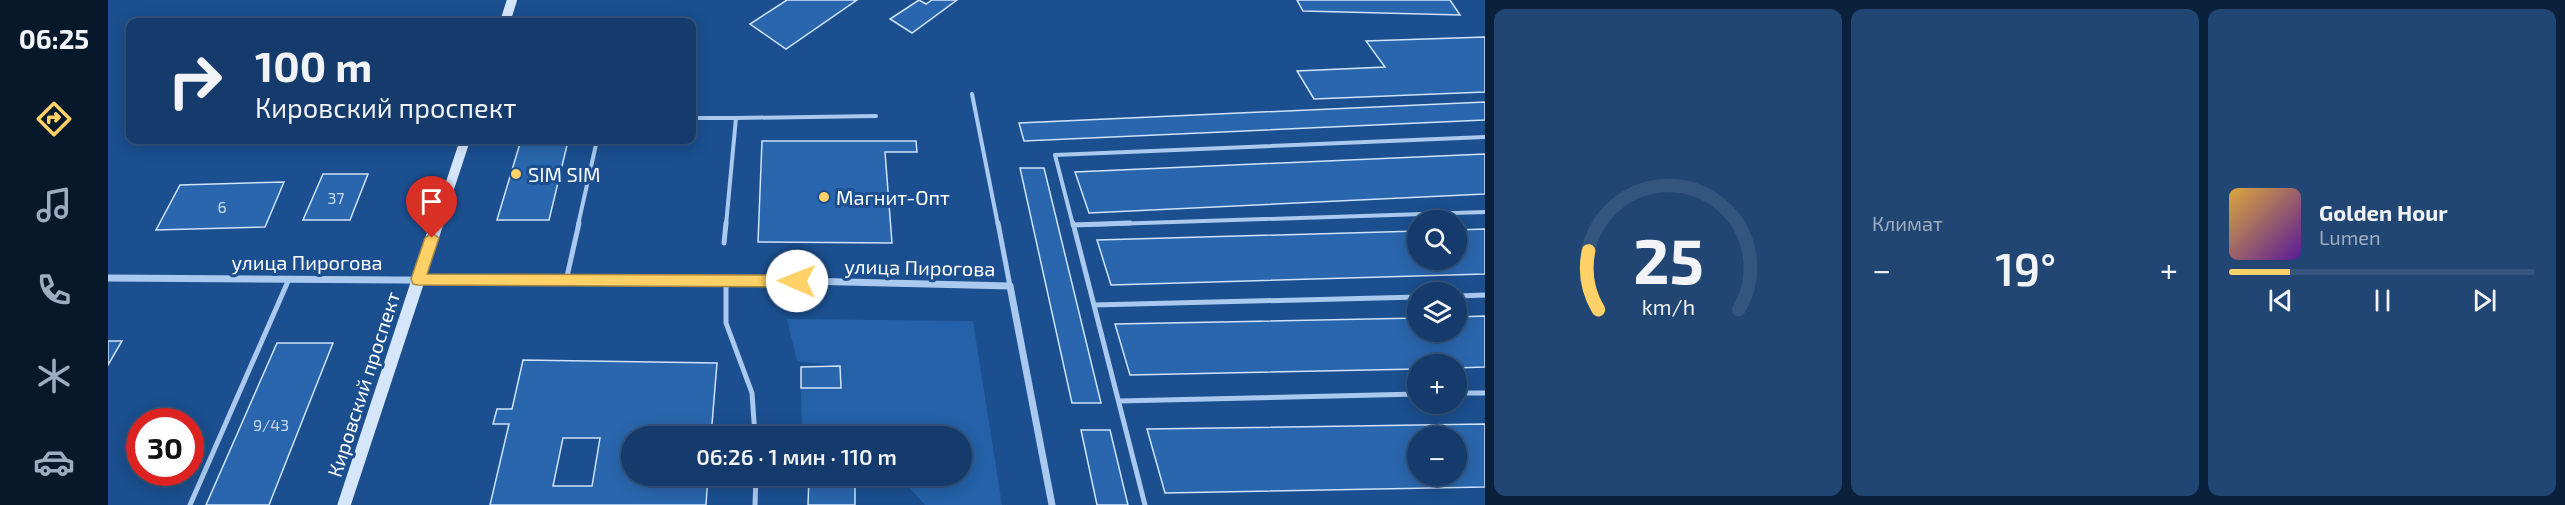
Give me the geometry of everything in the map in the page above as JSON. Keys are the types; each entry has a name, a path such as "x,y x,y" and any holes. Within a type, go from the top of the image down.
{"main road":[{"path":"506,18 512,0"},
{"name":"Кировский проспект","path":"344,505 464,144"}],"street":[{"name":"улица Пирогова","path":"108,278 566,281 726,279 1010,286"},
{"path":"1010,286 1052,505"}],"lane":[{"path":"972,94 1010,286"},
{"path":"696,118 876,116"},
{"path":"724,243 736,118"},
{"path":"1145,505 1055,155 1485,137"},
{"path":"566,281 596,144"},
{"path":"1073,225 1485,212"},
{"path":"190,505 289,279"},
{"path":"726,279 726,323 752,393 754,426"},
{"path":"1467,296 1485,295"},
{"path":"1094,305 1407,297"},
{"path":"1467,393 1485,393"},
{"path":"1119,401 1407,394"},
{"path":"755,505 756,486"}],"shaded area":[{"path":"787,319 973,321 1002,505 925,505 908,486 972,486 972,426 802,426 801,388 840,388 839,366 797,361"}],"building":[{"path":"787,0 857,0 786,49 750,24"},
{"path":"919,0 926,4 932,0 957,0 912,33 890,19"},
{"path":"1297,0 1450,0 1460,15 1303,11"},
{"path":"1485,37 1485,92 1314,99 1297,71 1385,67 1366,41"},
{"path":"1485,102 1485,120 1024,141 1019,123"},
{"name":"Магнит-Опт","path":"762,141 916,141 917,152 885,152 892,243 758,242"},
{"path":"520,144 567,144 549,220 497,220"},
{"path":"1485,154 1485,194 1089,213 1075,172"},
{"path":"1020,168 1044,168 1101,403 1072,403"},
{"path":"323,174 368,174 350,220 303,220"},
{"path":"284,182 265,227 156,230 180,185"},
{"path":"1485,229 1485,274 1111,285 1097,240 1407,231 1407,270 1467,270 1467,230"},
{"path":"1485,316 1485,367 1467,368 1467,354 1407,354 1407,369 1130,375 1115,324 1407,318 1407,342 1467,342 1467,317"},
{"path":"108,341 122,341 108,365"},
{"path":"277,343 333,343 269,505 206,505"},
{"path":"523,360 717,363 712,426 621,426 621,486 707,486 706,505 490,505 509,424 493,424 497,409 512,409","holes":["563,438 600,438 592,486 553,486"]},
{"path":"840,366 841,388 801,388 801,367"},
{"path":"1485,424 1485,487 1165,493 1147,429"},
{"path":"1081,430 1110,430 1128,505 1097,505"},
{"path":"809,486 855,486 855,505 808,505"}],"place":[{"name":"SIM SIM","path":"516,174"},
{"name":"Магнит-Опт","path":"824,197"}],"route":[{"path":"432,238 418,279 797,281"}]}
